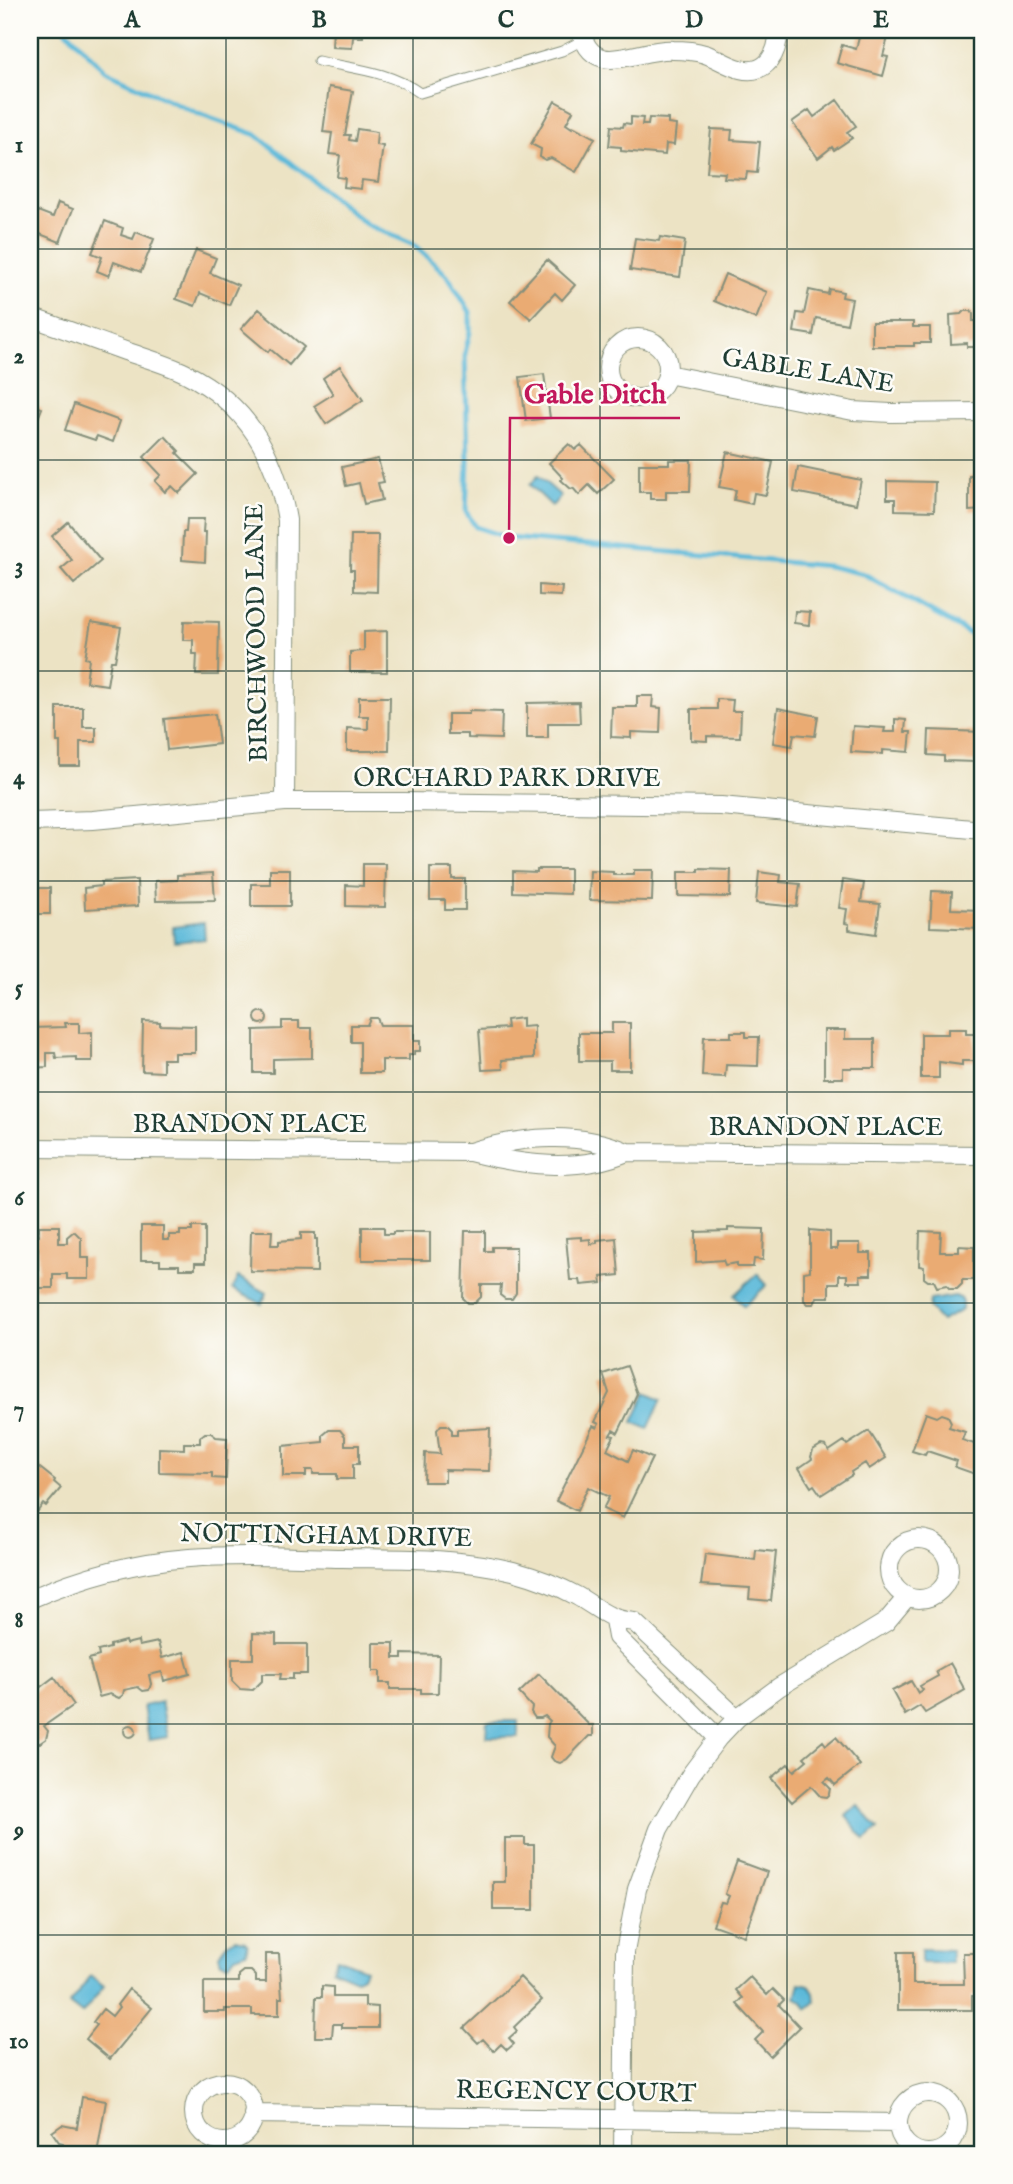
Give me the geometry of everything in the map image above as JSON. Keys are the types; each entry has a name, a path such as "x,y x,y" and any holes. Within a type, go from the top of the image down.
{"street":[{"path":"582,35 587,48 605,59 671,49 706,54 744,71 761,68 772,58 778,47 778,30"},
{"name":"BIRCHWOOD LANE","path":"30,317 185,373 224,398 246,421 264,446 282,490 287,520 285,802"},
{"name":"GABLE LANE","path":"667,374 853,411 983,412"},
{"name":"ORCHARD PARK DRIVE","path":"30,822 93,820 285,802 720,806 983,830"},
{"name":"BRANDON PLACE","path":"470,1152 504,1141 541,1138 604,1142 627,1152 983,1155"},
{"name":"BRANDON PLACE","path":"30,1148 470,1152 504,1160 542,1164 605,1162 627,1152"},
{"name":"NOTTINGHAM DRIVE","path":"30,1599 108,1571 188,1558 425,1559 486,1565 546,1581 577,1596 614,1620 634,1622 737,1718"},
{"path":"623,2154 625,1952 637,1889 655,1839 674,1800 718,1738 737,1718 779,1687 886,1622 907,1597"},
{"name":"NOTTINGHAM DRIVE","path":"614,1620 617,1637 718,1738"},
{"name":"REGENCY COURT","path":"253,2114 898,2123"}],"lane":[{"path":"318,61 381,73 404,81 420,93 562,51 582,35"}],"water":[{"path":"538,476 561,496 552,506 530,485"},
{"path":"204,923 205,939 174,942 173,927"},
{"path":"757,1274 767,1285 744,1306 734,1295"},
{"path":"238,1277 267,1293 262,1304 232,1289"},
{"path":"955,1296 962,1299 962,1310 941,1321 929,1308 930,1300"},
{"path":"647,1392 662,1399 648,1429 633,1422"},
{"path":"161,1702 168,1737 149,1740 143,1706"},
{"path":"487,1721 518,1721 518,1737 486,1737"},
{"path":"858,1805 878,1829 865,1840 846,1816"},
{"path":"235,1939 246,1941 246,1952 235,1956 229,1964 221,1962 219,1955 226,1944"},
{"path":"921,1949 951,1950 951,1963 921,1963"},
{"path":"337,1958 365,1969 362,1976 356,1979 332,1969"},
{"path":"91,1976 104,1986 82,2014 69,2004"},
{"path":"800,1983 809,1985 814,1993 815,2002 807,2009 796,1997"}],"building":[{"path":"333,30 363,30 363,37 353,37 352,48 332,47"},
{"path":"861,30 890,30 883,56 888,57 883,76 837,63 842,45 856,49"},
{"path":"329,87 353,91 345,135 350,135 349,140 355,141 357,129 377,132 376,145 383,146 378,182 362,180 361,189 344,187 345,178 337,177 340,155 329,154 332,133 323,132"},
{"path":"837,100 856,126 847,132 852,138 834,150 832,147 818,158 792,122 809,110 814,117"},
{"path":"555,101 573,111 566,124 595,138 576,172 551,158 545,160 540,157 541,149 531,144"},
{"path":"631,117 643,118 642,125 648,125 649,118 668,119 668,124 676,125 674,145 666,144 665,155 621,151 621,147 609,146 611,126 623,127 624,123 631,124"},
{"path":"711,129 732,130 731,140 760,142 757,173 747,172 746,179 724,178 725,173 707,172"},
{"path":"58,203 73,209 60,242 30,230 30,208 53,217"},
{"path":"105,221 123,228 121,235 133,239 136,232 154,239 141,272 114,262 109,276 97,271 102,257 92,253"},
{"path":"660,237 685,241 680,277 630,270 635,238 659,241"},
{"path":"196,250 216,258 210,273 238,285 229,305 200,293 195,306 176,299"},
{"path":"547,260 575,285 562,300 555,293 531,319 510,301"},
{"path":"725,274 767,292 756,319 714,301"},
{"path":"829,289 843,292 842,297 852,299 847,324 816,318 813,335 794,332 797,313 804,314 809,290 828,294"},
{"path":"259,309 304,347 289,365 270,349 268,352 241,329"},
{"path":"971,311 973,321 983,321 983,347 967,347 967,343 951,344 950,315"},
{"path":"872,322 913,322 913,327 930,327 930,343 914,343 914,346 872,346"},
{"path":"340,366 363,400 326,424 314,406 333,394 323,378"},
{"path":"544,374 550,418 526,421 520,377"},
{"path":"30,404 42,408 30,439"},
{"path":"74,404 120,421 113,442 97,436 95,440 65,430"},
{"path":"165,436 198,474 179,493 172,486 165,492 155,481 161,475 144,457"},
{"path":"569,444 575,450 581,445 614,479 598,494 589,485 579,495 561,480 563,478 549,463"},
{"path":"727,452 773,462 766,495 754,493 752,504 734,500 736,490 719,487"},
{"path":"378,459 384,482 378,483 382,500 364,504 359,483 346,486 342,467"},
{"path":"669,460 691,460 690,491 666,491 666,499 650,499 650,492 639,492 639,464 669,464"},
{"path":"798,467 861,480 856,504 794,492"},
{"path":"969,476 983,476 983,510 969,511"},
{"path":"887,481 935,482 934,511 895,510 895,499 887,499"},
{"path":"187,519 204,519 205,562 182,560 183,532 186,532"},
{"path":"68,522 101,561 74,584 61,569 72,560 52,536"},
{"path":"351,535 378,535 377,592 354,591 354,570 350,570"},
{"path":"539,585 562,587 561,596 539,595"},
{"path":"795,611 810,612 809,625 794,623"},
{"path":"184,621 219,622 218,675 196,675 197,654 193,654 193,640 183,640"},
{"path":"91,622 121,627 115,661 111,661 107,685 86,682 89,659 85,658"},
{"path":"387,631 387,672 350,672 350,652 364,651 364,632"},
{"path":"637,696 653,696 652,707 661,708 660,733 631,732 631,738 611,737 612,707 637,707"},
{"path":"359,697 390,697 389,751 347,751 347,728 368,729 368,716 359,716"},
{"path":"717,699 733,700 732,711 741,711 740,737 707,736 707,741 691,740 691,709 717,709"},
{"path":"579,702 580,723 548,723 548,738 527,738 527,703"},
{"path":"57,707 83,707 83,727 96,727 96,742 80,742 80,766 60,766"},
{"path":"778,708 818,716 815,736 794,734 792,746 773,743"},
{"path":"469,711 502,712 501,739 468,738 468,734 448,734 448,714 469,714"},
{"path":"215,714 219,744 167,750 164,719"},
{"path":"895,719 906,720 905,732 911,732 909,752 851,752 853,726 885,728 884,732 895,732"},
{"path":"929,730 983,732 983,758 976,757 976,762 944,761 944,756 928,755"},
{"path":"363,864 386,864 385,907 346,906 346,885 363,886"},
{"path":"430,868 452,868 452,879 465,879 465,910 445,910 445,900 430,900"},
{"path":"270,869 290,869 290,906 251,906 251,884 270,884"},
{"path":"537,869 570,869 570,894 513,892 513,871 537,872"},
{"path":"699,869 731,870 730,897 678,896 678,872 699,872"},
{"path":"634,870 653,870 652,901 589,900 590,871 634,875"},
{"path":"759,872 781,875 780,882 800,884 797,907 756,903"},
{"path":"213,873 215,900 156,901 155,881 177,880 177,875"},
{"path":"137,880 138,906 85,909 84,888 101,886 101,882"},
{"path":"843,880 864,883 861,902 880,904 876,934 849,930 849,924 845,923 847,909 839,908"},
{"path":"30,888 50,888 50,914 30,914"},
{"path":"932,891 952,892 951,909 982,910 982,929 930,927"},
{"path":"261,1012 267,1018 261,1024 255,1018"},
{"path":"370,1018 377,1018 380,1025 414,1025 414,1041 420,1041 420,1051 409,1055 409,1060 382,1060 382,1073 360,1073 360,1042 351,1042 351,1025 367,1025"},
{"path":"522,1018 522,1027 534,1026 534,1058 502,1060 503,1069 482,1070 479,1030 507,1028 506,1020"},
{"path":"143,1021 160,1022 160,1025 195,1026 195,1053 174,1053 174,1059 163,1059 163,1072 142,1071"},
{"path":"282,1021 299,1021 299,1028 312,1028 312,1058 273,1059 273,1073 254,1073 254,1030 282,1029"},
{"path":"65,1023 79,1023 79,1033 92,1032 92,1061 76,1061 76,1057 56,1058 55,1053 47,1053 47,1067 30,1068 30,1028 66,1027"},
{"path":"612,1023 630,1023 630,1070 610,1070 610,1061 579,1061 579,1033 612,1033"},
{"path":"948,1029 966,1029 966,1034 975,1034 975,1061 962,1061 962,1065 939,1062 939,1078 921,1078 921,1034 948,1034"},
{"path":"824,1030 845,1030 845,1039 875,1039 875,1068 843,1068 843,1078 824,1078"},
{"path":"731,1032 746,1032 746,1037 759,1037 758,1066 726,1065 725,1077 702,1076 704,1037 731,1037"},
{"path":"39,1226 59,1226 59,1243 67,1243 67,1237 74,1231 81,1238 81,1258 89,1258 89,1279 67,1279 67,1274 53,1274 53,1288 35,1288 38,1248 35,1248 35,1236 39,1236"},
{"path":"141,1226 163,1226 163,1240 169,1240 169,1235 180,1235 180,1231 192,1231 192,1227 205,1227 205,1263 195,1263 195,1269 179,1269 179,1265 160,1265 160,1260 141,1260"},
{"path":"362,1227 384,1227 384,1234 430,1232 430,1260 362,1260"},
{"path":"728,1228 764,1229 763,1260 754,1259 753,1267 737,1267 737,1263 725,1265 723,1260 696,1262 696,1232 728,1231"},
{"path":"810,1230 830,1232 830,1249 837,1249 837,1243 860,1243 860,1253 871,1253 871,1275 860,1275 861,1282 847,1282 847,1275 839,1275 839,1283 829,1283 829,1297 817,1297 814,1304 808,1304 804,1300 804,1272 810,1271"},
{"path":"251,1231 272,1231 271,1245 279,1245 279,1241 301,1239 301,1233 315,1233 317,1272 250,1271"},
{"path":"465,1231 485,1231 485,1251 492,1251 492,1247 516,1247 516,1293 512,1299 505,1299 500,1295 501,1285 481,1285 481,1297 475,1303 468,1303 463,1298"},
{"path":"920,1231 941,1232 940,1252 959,1252 959,1246 974,1247 974,1280 962,1280 957,1289 950,1289 946,1285 937,1287 934,1281 924,1278 924,1267 919,1266"},
{"path":"581,1237 581,1240 590,1239 590,1244 597,1243 597,1240 616,1238 619,1275 601,1277 602,1283 581,1285 580,1280 570,1280 566,1238"},
{"path":"627,1366 637,1394 618,1433 613,1430 610,1435 614,1436 607,1450 628,1461 633,1450 652,1458 623,1518 603,1509 609,1497 588,1487 577,1511 556,1501 593,1426 597,1428 599,1424 595,1422 609,1393 603,1374"},
{"path":"926,1413 937,1417 942,1414 948,1416 951,1422 949,1427 965,1432 962,1440 983,1447 975,1474 955,1467 957,1461 927,1451 925,1455 912,1451"},
{"path":"441,1425 447,1425 452,1430 452,1435 457,1435 457,1430 490,1428 489,1471 445,1470 445,1482 424,1482 425,1453 440,1454 437,1430"},
{"path":"329,1430 340,1430 345,1436 345,1445 359,1445 359,1464 353,1464 353,1479 337,1479 337,1474 313,1474 313,1470 306,1470 306,1476 283,1476 283,1446 323,1442 323,1435"},
{"path":"869,1431 886,1458 869,1469 865,1463 821,1495 814,1485 811,1487 799,1468 812,1459 813,1450 821,1445 826,1446 829,1451 844,1441 847,1445"},
{"path":"205,1433 227,1438 226,1479 212,1478 212,1473 159,1472 159,1448 184,1449 184,1443 200,1443 200,1437"},
{"path":"30,1460 61,1488 35,1515 30,1511"},
{"path":"756,1550 776,1552 771,1601 749,1599 750,1588 701,1585 705,1554 755,1560"},
{"path":"253,1633 276,1634 276,1644 307,1644 307,1674 293,1674 293,1679 280,1679 281,1674 262,1674 262,1681 253,1690 240,1689 232,1681 232,1659 253,1659"},
{"path":"125,1641 126,1644 138,1641 139,1646 158,1642 162,1658 184,1652 190,1674 164,1681 162,1672 149,1675 149,1690 143,1691 138,1687 124,1690 119,1698 110,1694 99,1697 89,1659 99,1656 98,1651 110,1648 110,1645"},
{"path":"373,1643 394,1643 394,1658 402,1658 402,1654 439,1655 438,1693 421,1693 421,1689 390,1689 390,1683 380,1683 380,1671 373,1671"},
{"path":"950,1663 965,1690 925,1713 920,1706 905,1715 892,1691 911,1681 918,1693 923,1690 920,1686 938,1676 936,1671"},
{"path":"539,1674 589,1725 593,1725 593,1736 589,1736 560,1763 551,1757 555,1746 547,1737 550,1721 545,1716 535,1718 531,1712 532,1707 519,1693"},
{"path":"54,1677 74,1705 44,1726 48,1731 46,1739 33,1743 30,1739 30,1695"},
{"path":"130,1725 136,1731 130,1737 124,1731"},
{"path":"836,1737 860,1765 835,1785 829,1778 824,1782 830,1788 826,1797 820,1796 811,1786 792,1802 771,1778 788,1764 794,1771 807,1760 804,1757 823,1741 826,1745"},
{"path":"505,1838 525,1838 525,1845 534,1845 534,1910 493,1910 493,1882 505,1882"},
{"path":"737,1861 767,1872 744,1936 713,1925 721,1902 726,1903 729,1896 725,1894"},
{"path":"898,1952 913,1952 913,1984 964,1984 963,1953 983,1953 983,1996 972,1996 972,2010 898,2010"},
{"path":"266,1954 279,1954 282,1998 279,1998 279,2015 252,2015 252,2009 204,2012 204,1982 239,1982 239,1975 244,1971 251,1971 256,1976 256,1982 266,1982"},
{"path":"520,1977 542,2000 514,2027 517,2031 509,2038 514,2044 507,2050 501,2044 494,2051 483,2039 478,2043 464,2028"},
{"path":"750,1977 767,1995 773,1989 784,2000 779,2005 800,2027 770,2056 755,2040 763,2032 737,2004 743,1998 736,1990"},
{"path":"322,1986 333,1987 333,1997 365,1997 365,2006 378,2007 378,2028 342,2028 342,2024 333,2024 332,2037 315,2037 316,1997 322,1997"},
{"path":"129,1989 152,2008 110,2059 86,2039 97,2025 93,2022 103,2009 112,2016"},
{"path":"82,2097 106,2101 97,2154 61,2154 63,2143 59,2142 52,2132 62,2125 77,2128"}],"waterway":[{"path":"66,30 105,71 201,115 257,135 366,224 414,245 447,275 470,312 470,332 465,353 468,460 466,512 476,527 509,538 828,566 864,574 983,641"}],"place":[{"name":"Gable Ditch","path":"509,538"}]}
